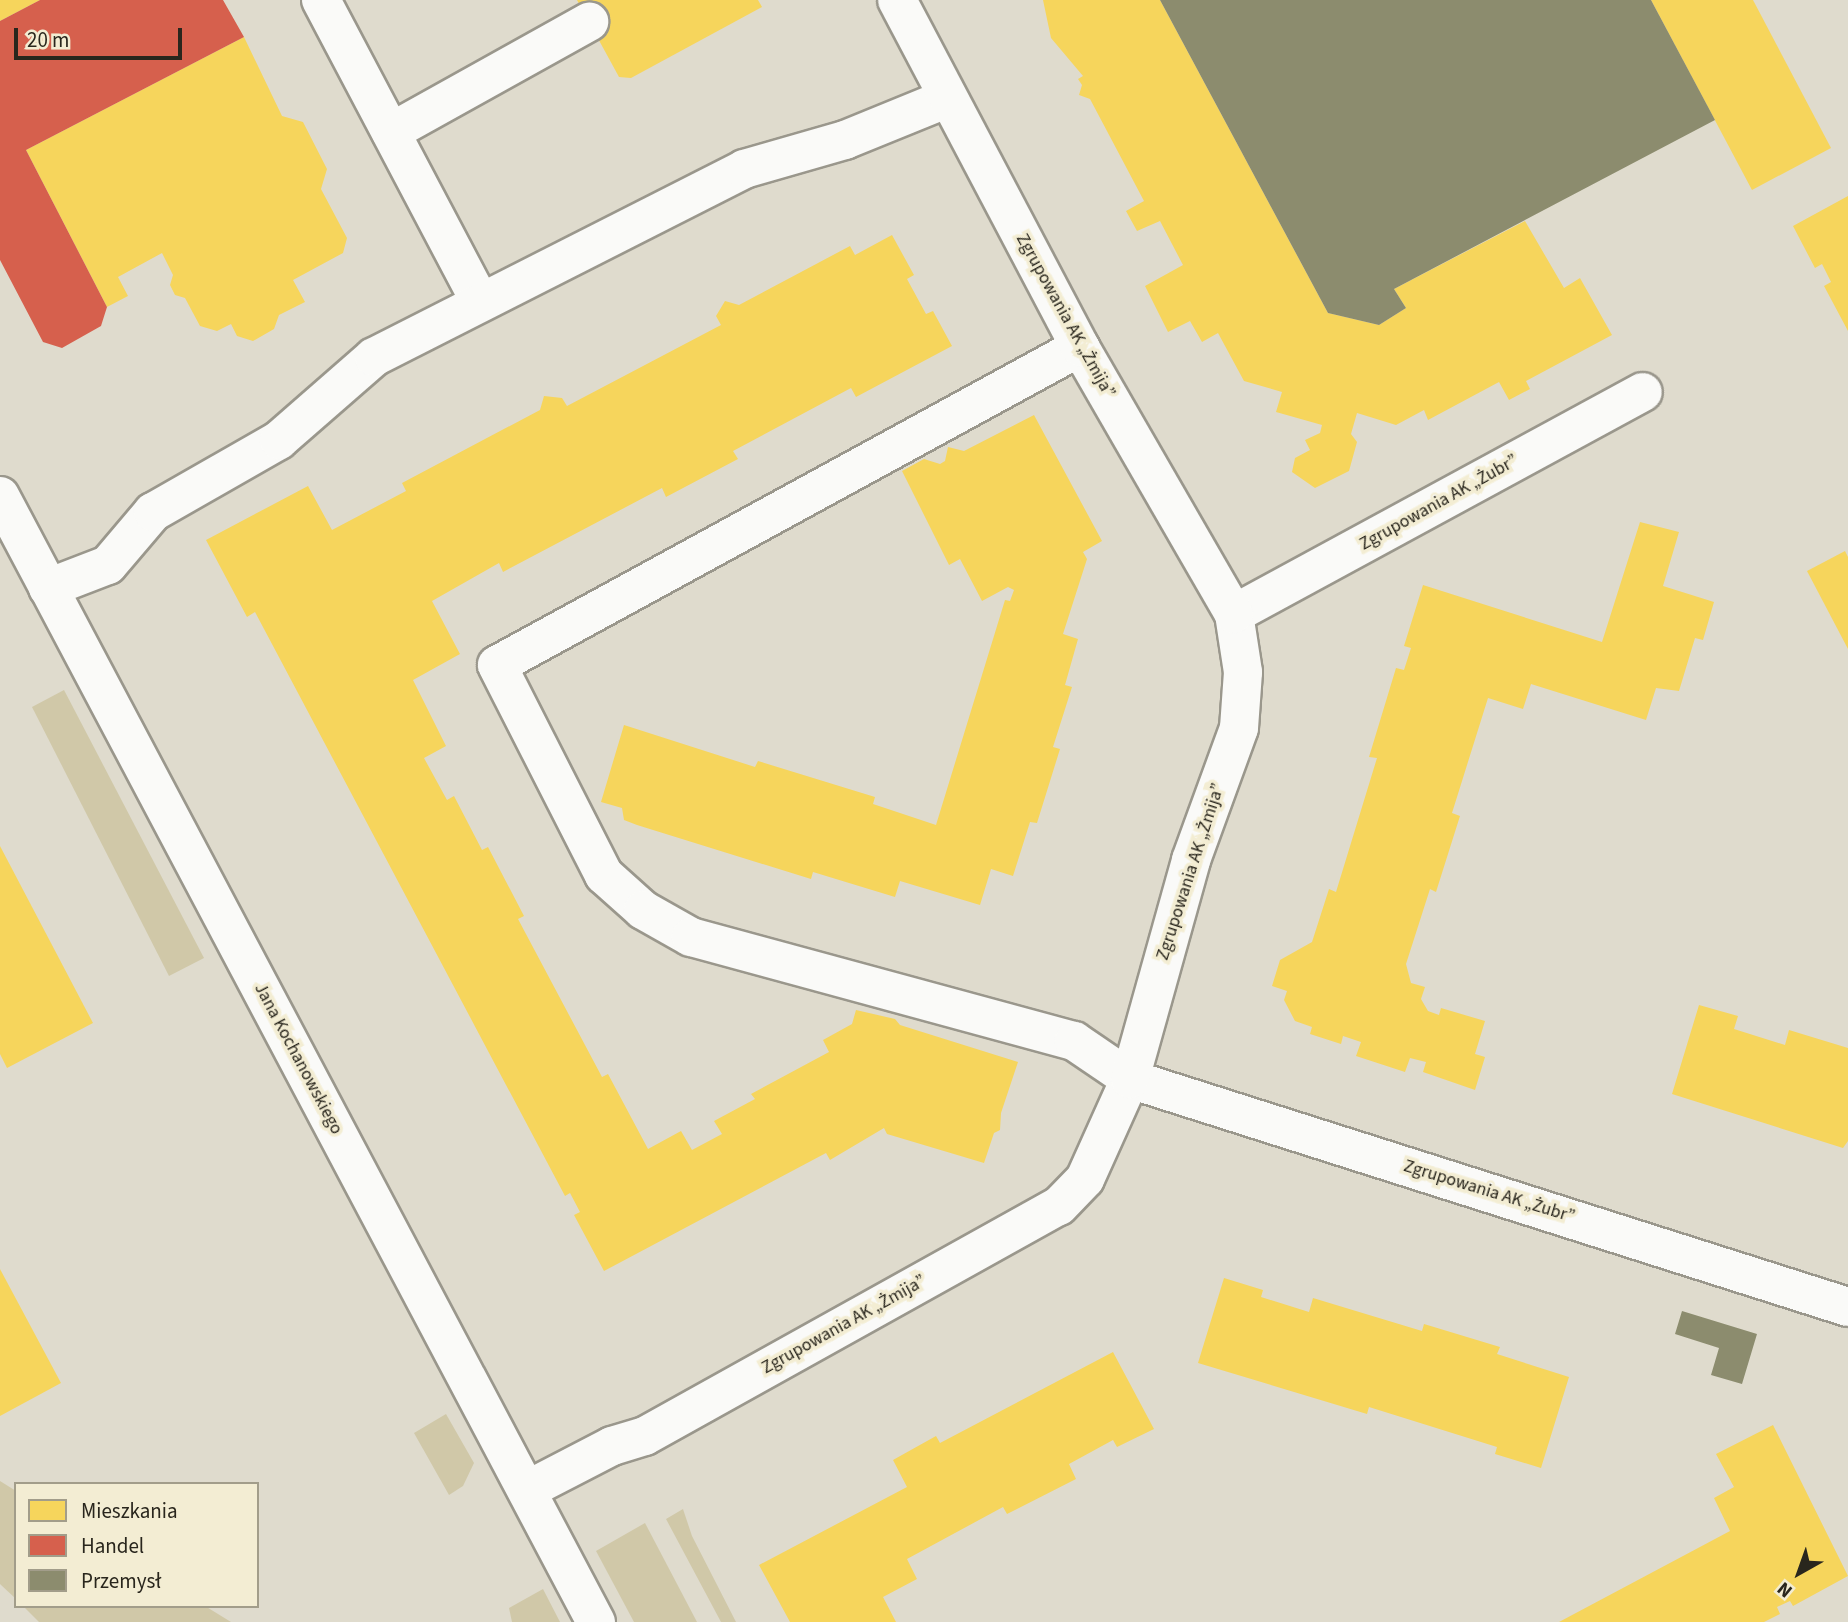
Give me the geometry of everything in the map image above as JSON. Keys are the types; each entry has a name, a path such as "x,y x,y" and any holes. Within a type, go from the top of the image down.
{"street":[{"path":"321,0 480,302"},
{"name":"Zgrupowania AK „Żmija”","path":"527,1490 612,1446 645,1436 1059,1206 1085,1178 1130,1079 1191,860 1239,728 1243,672 1234,614 1080,347 897,0"},
{"path":"391,132 589,22"},
{"path":"48,588 108,565 153,512 279,440 374,357 744,169 845,140 948,98"},
{"name":"Zgrupowania AK „Żubr”","path":"1080,347 497,665 604,875 643,910 691,937 1074,1041 1130,1079 1848,1307"},
{"name":"Zgrupowania AK „Żubr”","path":"1234,614 1643,392"},
{"name":"Jana Kochanowskiego","path":"0,496 596,1622"}],"shaded area":[{"path":"64,690 204,958 169,976 32,707"},
{"path":"446,1414 474,1463 463,1486 449,1495 414,1433"},
{"path":"0,1481 14,1490 14,1597 0,1584"},
{"path":"683,1509 692,1536 736,1622 721,1622 666,1519"},
{"path":"645,1523 697,1622 634,1622 596,1551"},
{"path":"543,1589 560,1622 512,1622 509,1608"},
{"path":"25,1608 208,1608 231,1622 39,1622"}],"building: Mieszkania":[{"path":"0,0 40,0 0,21"},
{"path":"577,0 758,0 762,7 631,78 619,77"},
{"path":"1043,0 1160,0 1328,313 1379,325 1406,308 1394,289 1525,221 1564,288 1580,278 1612,335 1526,381 1530,389 1509,400 1499,382 1428,420 1424,410 1396,425 1357,413 1351,434 1357,442 1349,471 1315,488 1292,472 1295,458 1310,450 1305,440 1320,433 1322,425 1276,412 1282,392 1244,381 1218,333 1202,342 1190,321 1168,332 1145,286 1183,265 1160,221 1137,231 1126,211 1144,201 1090,99 1079,95 1082,85 1078,79 1083,76 1051,38"},
{"path":"1651,0 1753,0 1831,148 1752,190"},
{"path":"244,37 282,116 303,122 327,169 321,189 347,238 343,253 293,280 305,302 279,315 274,329 253,341 237,336 231,324 217,331 200,326 185,298 175,295 170,285 173,275 162,253 118,277 128,296 107,307 26,150"},
{"path":"1848,196 1848,331 1824,286 1831,282 1822,264 1815,268 1793,226"},
{"path":"892,235 914,275 907,279 926,314 933,311 952,346 856,397 851,388 733,451 738,459 666,497 662,488 503,572 499,563 432,601 460,654 413,680 446,746 424,758 447,800 454,796 482,850 488,847 524,916 518,919 602,1077 608,1074 648,1149 681,1131 692,1150 722,1134 714,1121 755,1099 751,1094 829,1052 823,1040 852,1024 856,1010 895,1019 900,1025 1018,1062 1001,1113 1000,1130 994,1133 984,1163 887,1134 884,1128 830,1160 826,1153 604,1271 574,1215 580,1212 570,1193 565,1196 255,612 247,617 206,540 308,486 332,530 406,491 402,483 540,410 544,396 562,398 567,406 721,325 716,316 725,301 739,305 850,246 855,255"},
{"path":"1034,415 1102,541 1083,552 1087,559 1063,634 1078,639 1065,685 1072,687 1053,747 1060,749 1037,823 1030,822 1013,876 991,869 980,905 900,881 895,897 813,872 811,879 637,825 624,820 622,808 601,802 624,725 755,767 758,761 875,797 873,804 936,825 1005,600 1010,601 1014,590 1008,587 982,601 960,559 949,565 902,471 924,459 940,464 945,461 948,447 964,451"},
{"path":"1640,522 1679,532 1663,586 1714,602 1703,640 1695,638 1679,691 1656,688 1646,720 1531,684 1523,709 1488,698 1452,813 1460,816 1436,892 1430,889 1406,964 1411,983 1425,987 1421,999 1428,1011 1439,1015 1441,1008 1485,1021 1475,1054 1485,1057 1475,1090 1423,1072 1426,1062 1410,1058 1405,1072 1356,1056 1361,1042 1343,1036 1341,1044 1310,1034 1312,1027 1295,1021 1284,1000 1287,991 1272,986 1280,960 1312,942 1329,889 1336,892 1377,758 1369,757 1396,668 1404,670 1411,648 1404,646 1423,585 1602,642"},
{"path":"1845,551 1848,557 1848,649 1807,571"},
{"path":"0,846 93,1023 7,1068 0,1054"},
{"path":"1699,1005 1738,1016 1734,1029 1785,1045 1789,1030 1848,1048 1848,1141 1843,1148 1672,1094"},
{"path":"0,1269 61,1383 0,1416"},
{"path":"1224,1278 1263,1290 1261,1297 1309,1312 1313,1298 1422,1331 1424,1324 1500,1347 1497,1354 1569,1377 1541,1468 1495,1454 1497,1447 1369,1407 1367,1414 1198,1363"},
{"path":"1113,1352 1154,1429 1117,1447 1113,1440 1069,1464 1076,1479 1007,1514 1003,1507 907,1559 917,1579 883,1597 896,1622 790,1622 759,1565 907,1487 893,1460 936,1436 940,1443"},
{"path":"1773,1425 1848,1576 1793,1606 1790,1601 1777,1607 1780,1614 1764,1622 1559,1622 1730,1531 1714,1498 1734,1487 1716,1454"}],"building: Handel":[{"path":"40,0 223,0 244,37 26,150 107,307 101,326 62,348 43,342 0,260 0,21"}],"building: Przemysł":[{"path":"1160,0 1651,0 1715,120 1394,289 1406,308 1379,325 1328,313"},
{"path":"1682,1311 1757,1334 1742,1384 1711,1375 1719,1348 1675,1334"}]}
